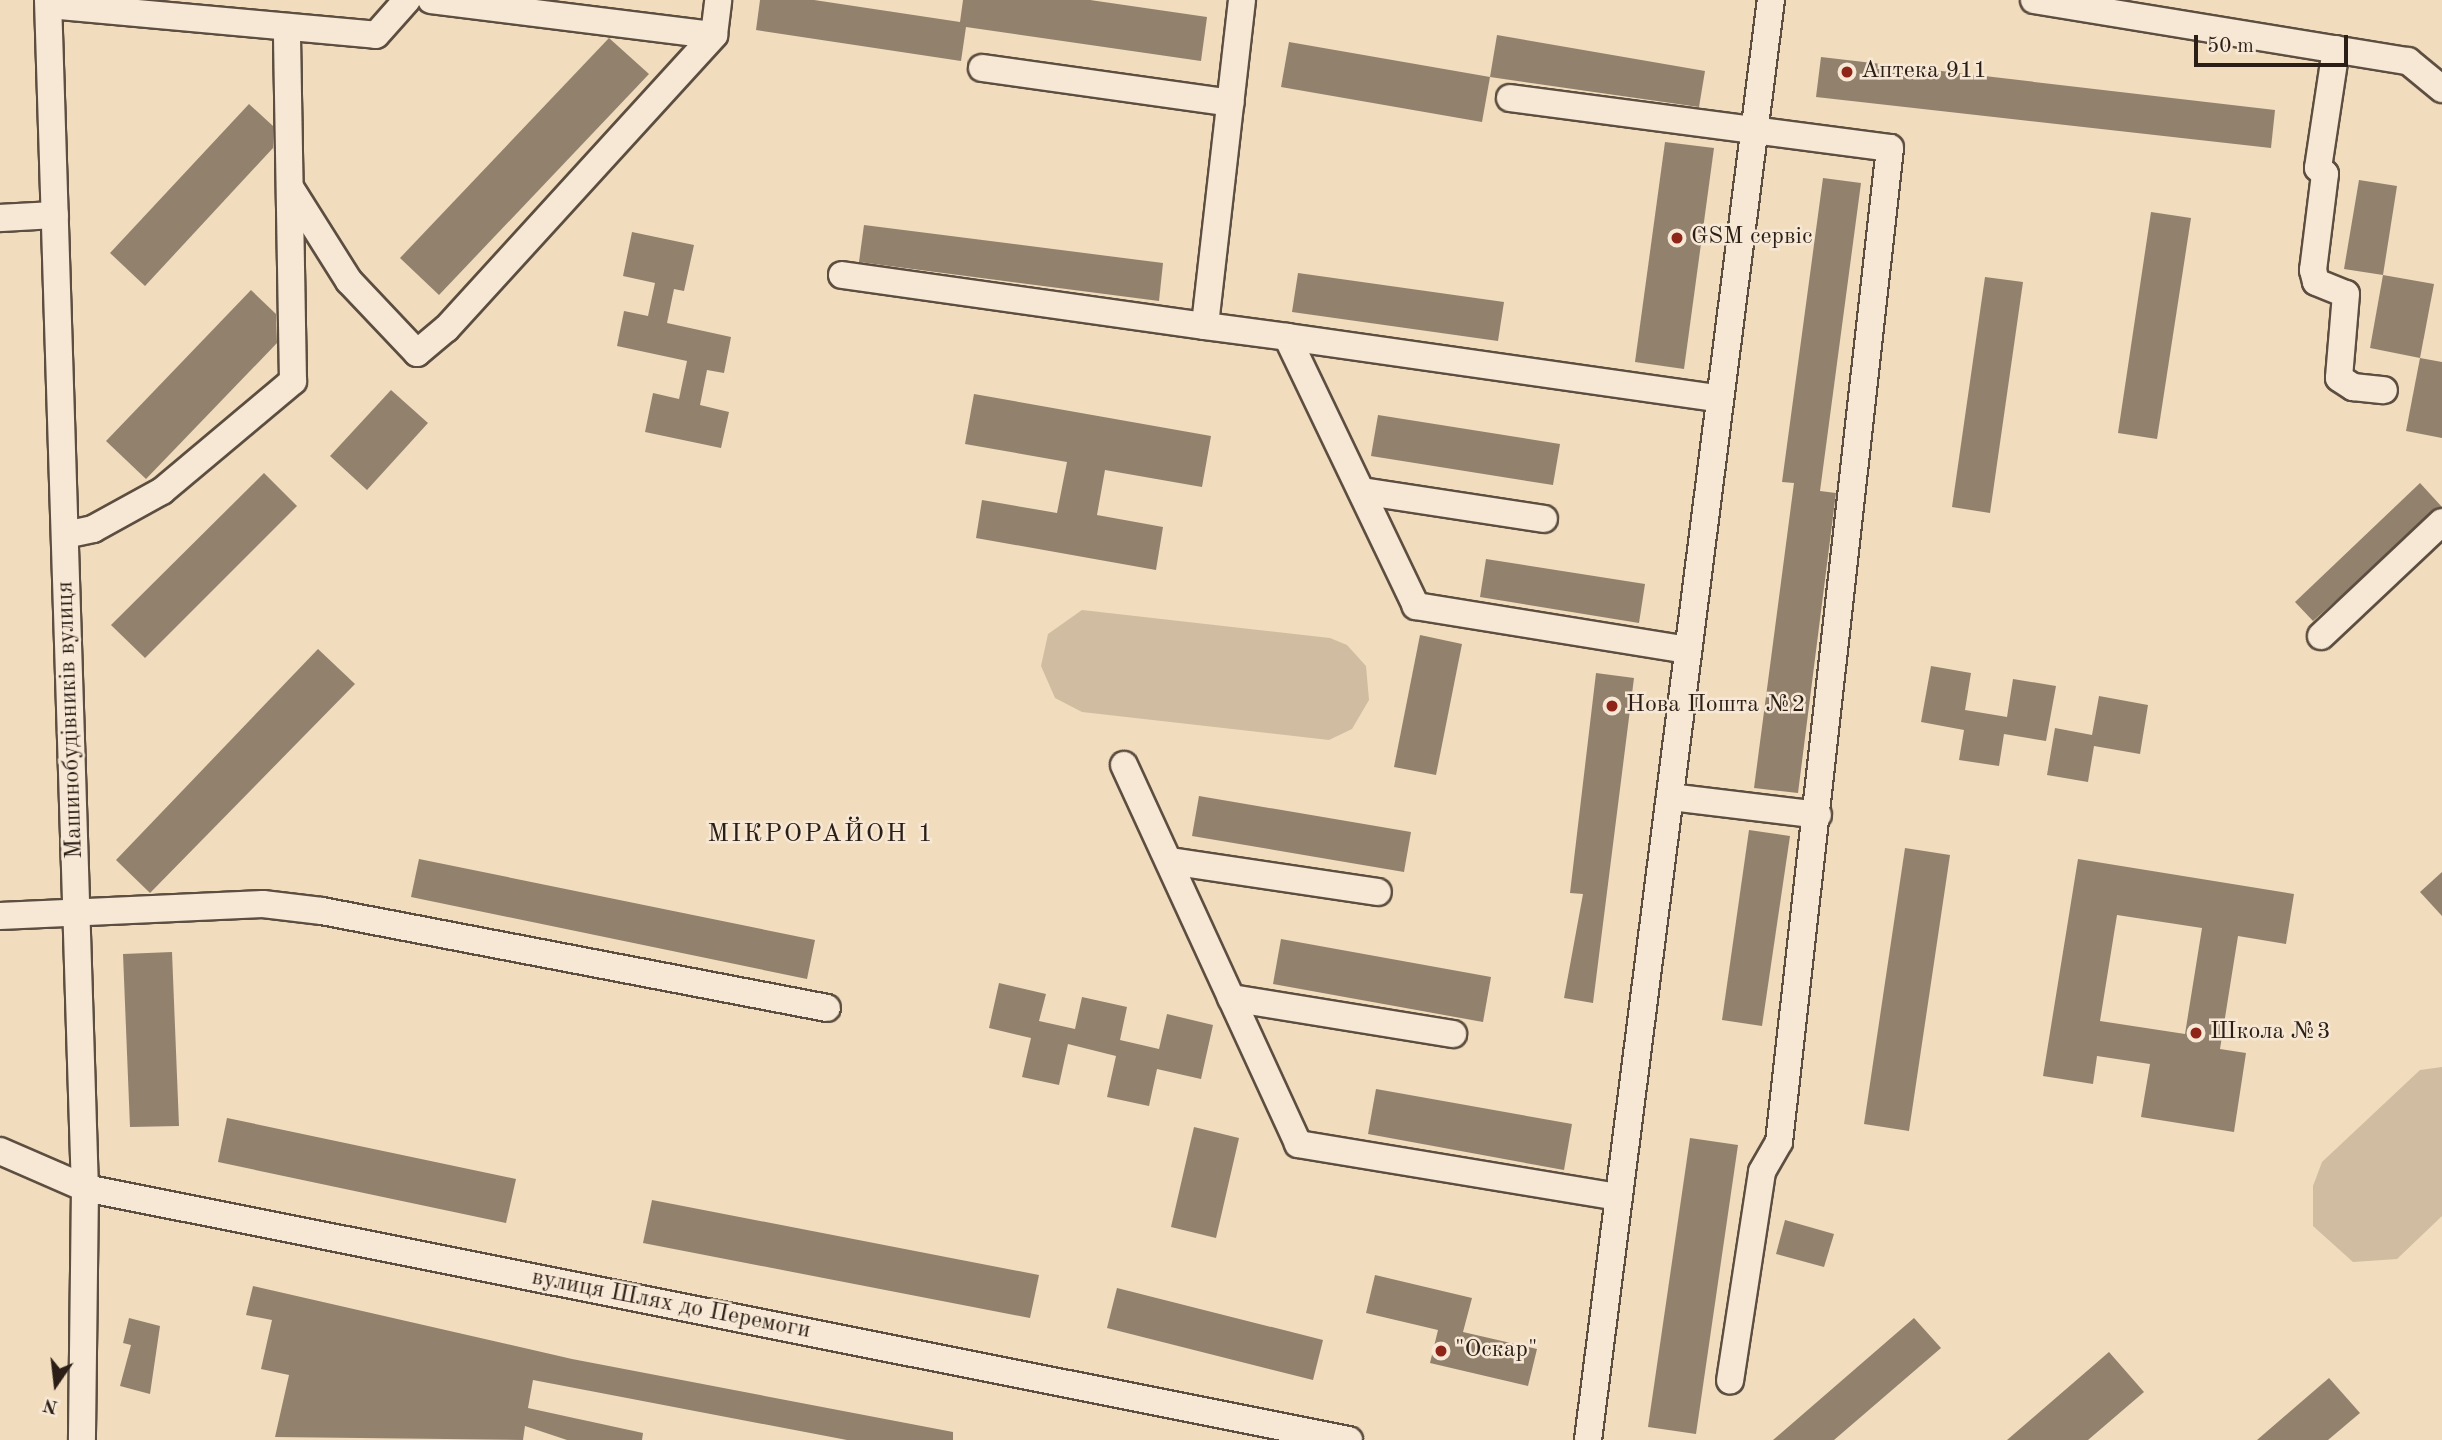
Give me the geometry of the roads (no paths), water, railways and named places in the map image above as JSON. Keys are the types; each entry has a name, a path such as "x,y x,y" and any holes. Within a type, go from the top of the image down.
{"street":[{"path":"49,2 376,35 407,0"},
{"path":"432,0 714,35"},
{"path":"291,189 349,281 417,353 714,35 718,0"},
{"path":"1205,326 1242,0"},
{"path":"1588,1440 1718,398 1771,0"},
{"path":"2034,0 2408,61 2442,89"},
{"name":"Машинобудівників вулиця","path":"49,2 85,1188 82,1440"},
{"path":"65,535 93,529 162,491 293,381 287,27"},
{"path":"2336,49 2318,168 2325,174 2313,270 2316,282 2346,294 2339,378 2353,387 2384,390"},
{"path":"982,68 1231,103"},
{"path":"1510,98 1890,148 1818,815 1779,1142 1762,1172 1730,1381"},
{"path":"0,218 55,215"},
{"path":"842,275 1718,398"},
{"path":"1287,337 1416,606 1688,650"},
{"path":"1362,491 1544,519"},
{"path":"2321,636 2442,522"},
{"path":"1124,765 1298,1144 1619,1197"},
{"path":"1670,797 1818,815"},
{"path":"1170,861 1378,892"},
{"path":"0,916 263,904 323,911 827,1009"},
{"path":"1231,998 1453,1034"},
{"name":"вулиця Шлях до Перемоги","path":"0,1151 85,1188 1349,1440"}],"place":[{"name":"Аптека 911","path":"1847,72"},
{"name":"GSM сервіс","path":"1677,238"},
{"name":"Нова Пошта №2","path":"1612,706"},
{"name":"Школа №3","path":"2196,1033"},
{"name":"\"Оскар\"","path":"1441,1351"}],"district":[{"name":"МІКРОРАЙОН 1","path":"821,835"}]}
